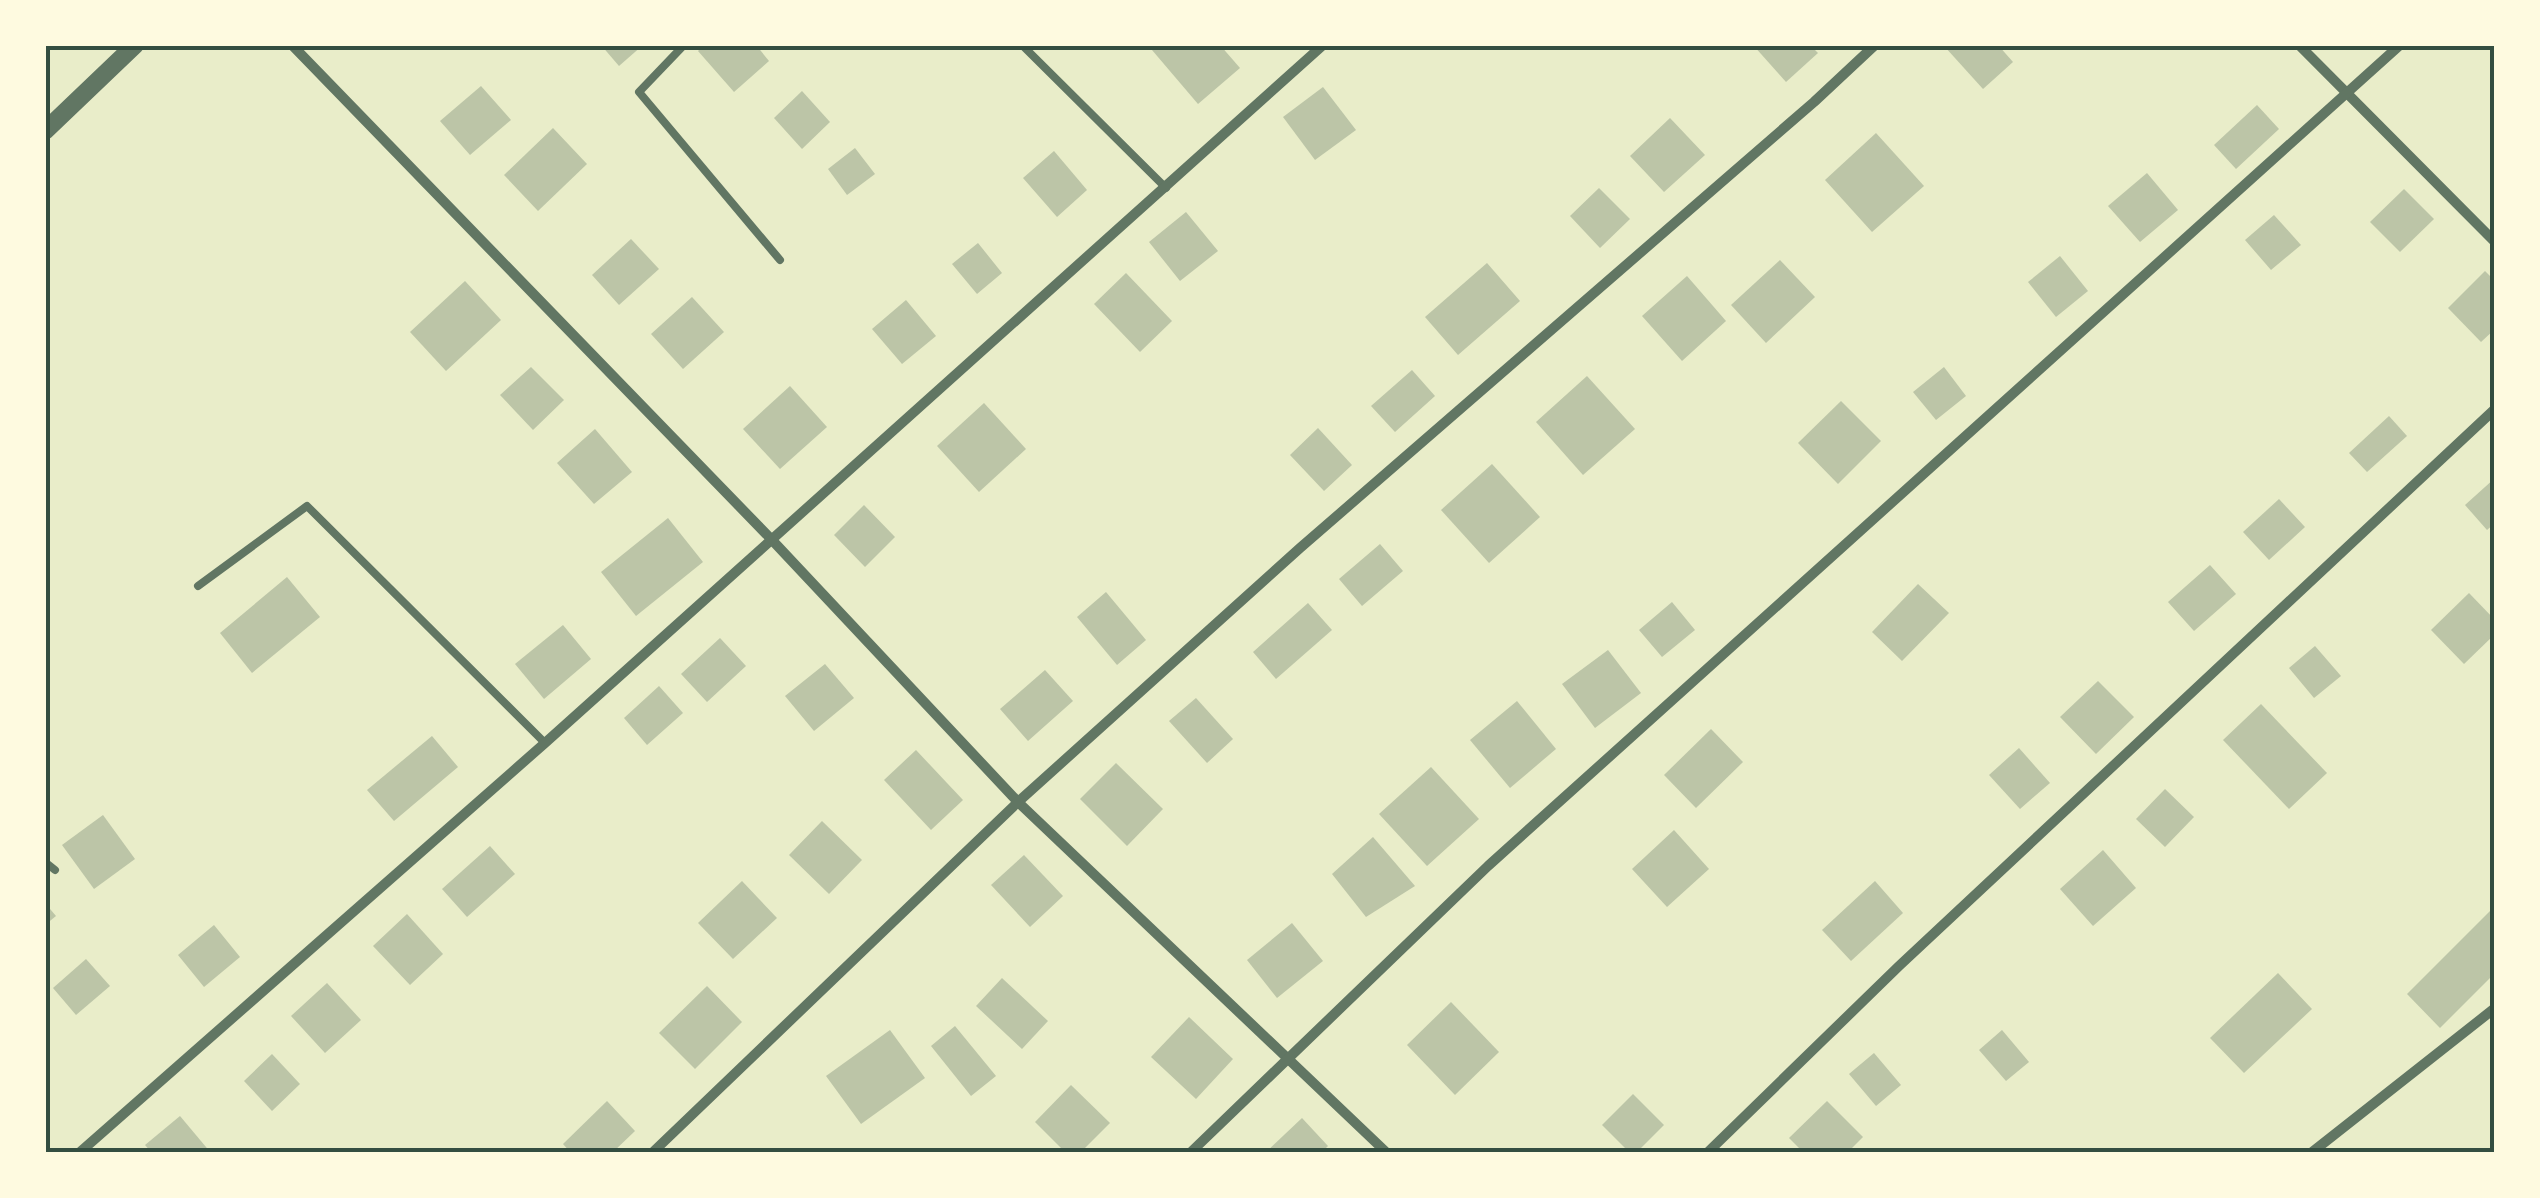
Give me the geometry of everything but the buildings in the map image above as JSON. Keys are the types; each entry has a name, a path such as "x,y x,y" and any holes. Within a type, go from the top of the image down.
{"street":[{"path":"45,130 135,45"},
{"path":"292,45 772,540 1018,802 1387,1153"},
{"path":"79,1153 545,743 1323,45"},
{"path":"652,1153 1018,802 1300,548 1875,45"},
{"path":"2299,45 2495,242"},
{"path":"1190,1153 1488,866 2400,45"},
{"path":"1708,1153 1899,966 2495,409"},
{"path":"2311,1153 2495,1008"}],"lane":[{"path":"684,45 639,92 780,260"},
{"path":"1022,45 1166,188"},
{"path":"198,586 307,506 545,743"},
{"path":"45,862 55,870"}]}
